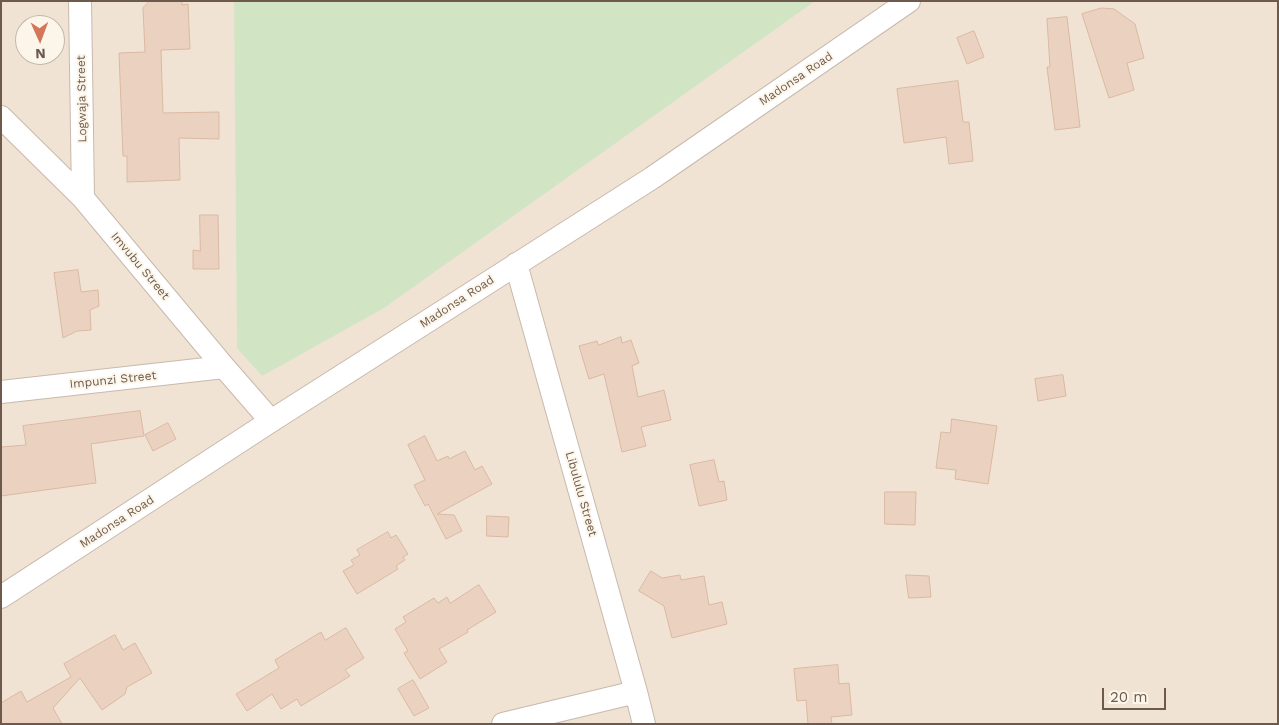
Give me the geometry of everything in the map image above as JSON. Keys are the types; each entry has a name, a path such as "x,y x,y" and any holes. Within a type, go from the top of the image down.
{"street":[{"name":"Logwaja Street","path":"80,1 83,198"},
{"name":"Madonsa Road","path":"1,597 271,421 652,178 909,1"},
{"name":"Imvubu Street","path":"1,117 83,198 271,421"},
{"name":"Libululu Street","path":"516,264 644,724"},
{"name":"Impunzi Street","path":"1,392 224,367"},
{"path":"502,724 636,692"}],"shaded area":[{"path":"1,1 1278,1 1278,724 1,724"}],"green space":[{"path":"234,1 815,1 384,308 262,376 237,348"}],"building":[{"path":"150,1 182,1 182,5 188,4 190,49 161,50 163,113 219,112 219,139 179,138 180,180 127,182 127,156 123,156 119,53 145,52 143,8"},
{"path":"1102,8 1114,9 1135,24 1144,58 1127,63 1134,90 1109,98 1082,14"},
{"path":"1067,17 1080,127 1055,130 1047,67 1050,67 1047,19"},
{"path":"974,31 984,57 967,64 957,38"},
{"path":"958,81 963,122 969,122 973,161 949,164 946,137 904,143 897,89"},
{"path":"200,215 218,215 219,269 193,269 193,250 200,251"},
{"path":"78,270 81,292 98,290 99,306 90,310 91,330 77,331 63,338 54,273"},
{"path":"621,337 622,343 631,340 639,363 632,366 638,397 664,390 671,420 641,427 646,446 622,452 604,374 589,379 579,346 597,341 598,345"},
{"path":"1063,375 1066,396 1038,401 1035,379"},
{"path":"140,411 144,436 91,444 96,483 1,496 1,447 26,445 23,426"},
{"path":"952,419 997,426 988,484 955,479 956,470 936,468 941,432 950,433"},
{"path":"168,423 176,439 153,451 145,435"},
{"path":"425,436 437,461 448,456 449,459 465,451 475,470 482,466 492,484 437,514 454,515 462,531 446,539 428,504 425,506 414,485 425,480 408,445"},
{"path":"714,460 719,482 724,481 727,500 699,506 690,465"},
{"path":"885,492 916,492 915,525 885,524"},
{"path":"487,516 509,517 508,537 487,536"},
{"path":"388,532 391,538 396,535 408,554 403,557 405,560 396,566 398,569 357,594 343,571 354,565 351,560 360,555 357,550"},
{"path":"651,571 662,578 680,575 681,580 704,576 709,605 722,602 727,624 672,638 664,606 639,591"},
{"path":"906,575 929,576 931,597 909,598"},
{"path":"479,585 496,612 467,630 468,632 439,649 447,662 420,679 404,653 408,651 395,629 406,622 403,617 434,598 438,603 447,597 450,603"},
{"path":"346,628 364,658 345,670 350,676 301,706 297,699 281,709 272,694 247,711 236,694 279,668 275,660 321,632 325,640"},
{"path":"115,635 123,650 135,643 152,673 127,687 125,694 102,710 80,678 53,708 62,724 1,724 1,703 21,691 27,702 71,677 64,664"},
{"path":"838,665 839,684 849,683 852,715 831,717 832,724 808,724 806,700 797,701 794,669"},
{"path":"413,680 429,708 414,716 398,689"}]}
